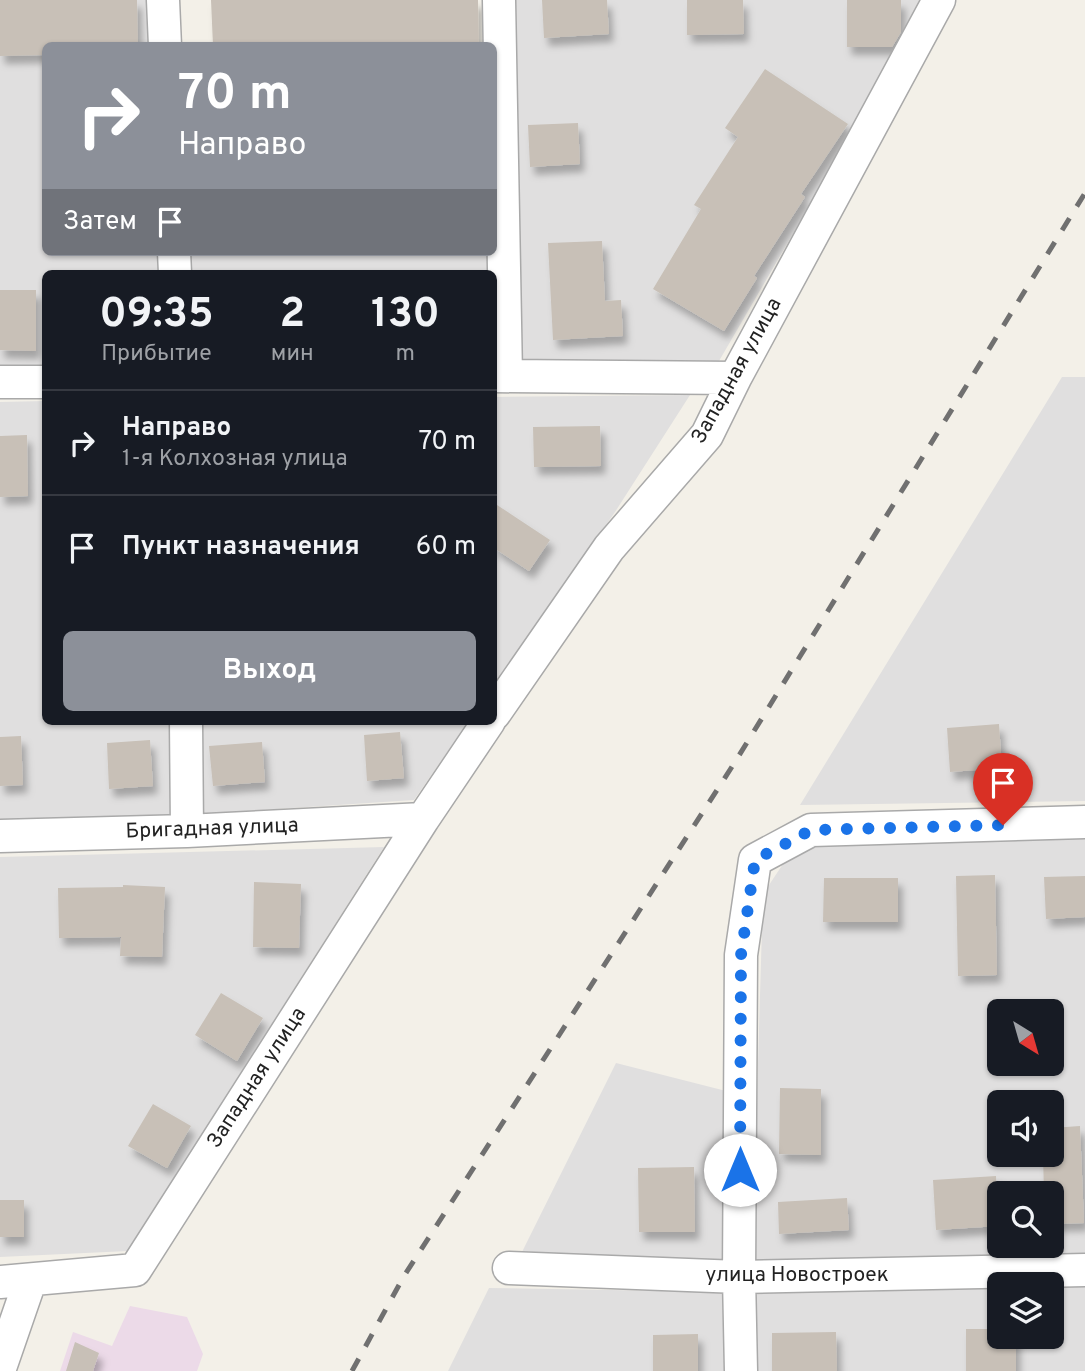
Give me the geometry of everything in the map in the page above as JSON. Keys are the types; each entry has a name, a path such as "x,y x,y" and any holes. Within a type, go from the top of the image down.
{"street":[{"path":"163,0 165,42"},
{"path":"499,0 500,376 735,377"},
{"name":"Западная улица","path":"497,710 609,548 707,435 735,377 939,0"},
{"path":"0,382 42,383"},
{"path":"186,725 187,831"},
{"name":"Западная улица","path":"0,1368 15,1281 135,1270 423,819 486,725"},
{"name":"Бригадная улица","path":"0,836 187,831 423,819"},
{"path":"741,1371 741,955 755,860 811,830 1085,822"},
{"name":"улица Новостроек","path":"509,1268 739,1277 1085,1270"}],"shaded area":[{"path":"0,0 150,0 152,42 42,42 42,256 160,256 161,270 42,270 42,367 0,366"},
{"path":"512,0 922,0 901,48 719,361 520,360"},
{"path":"190,256 490,256 490,270 191,270"},
{"path":"1062,377 1085,377 1085,801 800,805"},
{"path":"690,395 615,512 497,682 497,397"},
{"path":"42,401 42,725 174,725 175,819 0,821 0,402"},
{"path":"201,725 466,725 414,800 202,814"},
{"path":"1085,836 1085,1259 752,1266 763,894 795,846"},
{"path":"384,847 128,1251 0,1257 0,857"},
{"path":"616,1063 730,1092 728,1265 518,1260"},
{"path":"1085,1284 1085,1371 757,1371 755,1292 987,1286 987,1349 1064,1349 1064,1285"},
{"path":"489,1288 730,1292 732,1371 448,1371"},
{"path":"130,1306 187,1317 203,1354 197,1371 60,1371 73,1332 112,1346"}],"building":[{"path":"0,0 137,0 138,42 42,42 42,55 0,56"},
{"path":"211,0 478,0 479,42 213,42"},
{"path":"542,0 607,0 609,34 544,38"},
{"path":"687,0 743,0 744,34 687,35"},
{"path":"847,0 901,0 901,32 892,47 847,47"},
{"path":"765,69 848,124 801,194 805,197 754,276 757,278 724,331 653,289 701,209 694,205 738,137 725,128"},
{"path":"578,123 580,164 530,167 528,125"},
{"path":"602,241 605,301 621,300 623,336 553,340 548,243"},
{"path":"0,290 36,290 36,351 0,350"},
{"path":"600,426 601,466 534,467 533,427"},
{"path":"27,435 28,496 0,497 0,436"},
{"path":"497,505 550,540 529,571 497,550"},
{"path":"999,724 1002,768 950,772 947,728"},
{"path":"400,732 404,778 367,781 364,735"},
{"path":"21,736 23,785 0,786 0,737"},
{"path":"150,740 153,786 109,789 107,743"},
{"path":"262,742 265,782 213,786 209,746"},
{"path":"995,875 997,975 958,976 956,876"},
{"path":"1085,876 1085,917 1046,919 1044,877"},
{"path":"824,878 898,878 898,922 823,922"},
{"path":"254,882 301,884 299,948 253,947"},
{"path":"123,885 165,887 162,957 120,956 121,937 59,938 58,888"},
{"path":"221,993 263,1018 237,1061 195,1035"},
{"path":"780,1088 821,1089 821,1155 779,1154"},
{"path":"153,1104 191,1126 167,1168 128,1146"},
{"path":"1080,1126 1084,1223 1064,1224 1064,1181 1044,1181 1043,1167 1064,1167 1064,1127"},
{"path":"694,1167 695,1232 639,1232 638,1168"},
{"path":"996,1176 996,1181 987,1181 987,1227 936,1230 933,1180"},
{"path":"847,1198 849,1230 779,1234 778,1202"},
{"path":"0,1200 24,1200 24,1237 0,1237"},
{"path":"966,1329 987,1329 987,1349 1016,1349 1016,1371 966,1371"},
{"path":"836,1332 837,1371 772,1371 772,1333"},
{"path":"698,1334 698,1371 653,1371 653,1335"},
{"path":"75,1342 99,1353 93,1371 66,1371"}],"railway":[{"path":"352,1371 404,1276 735,762 1085,193"}],"route":[{"path":"740,1170 741,955 755,860 811,830 1003,825"}]}
